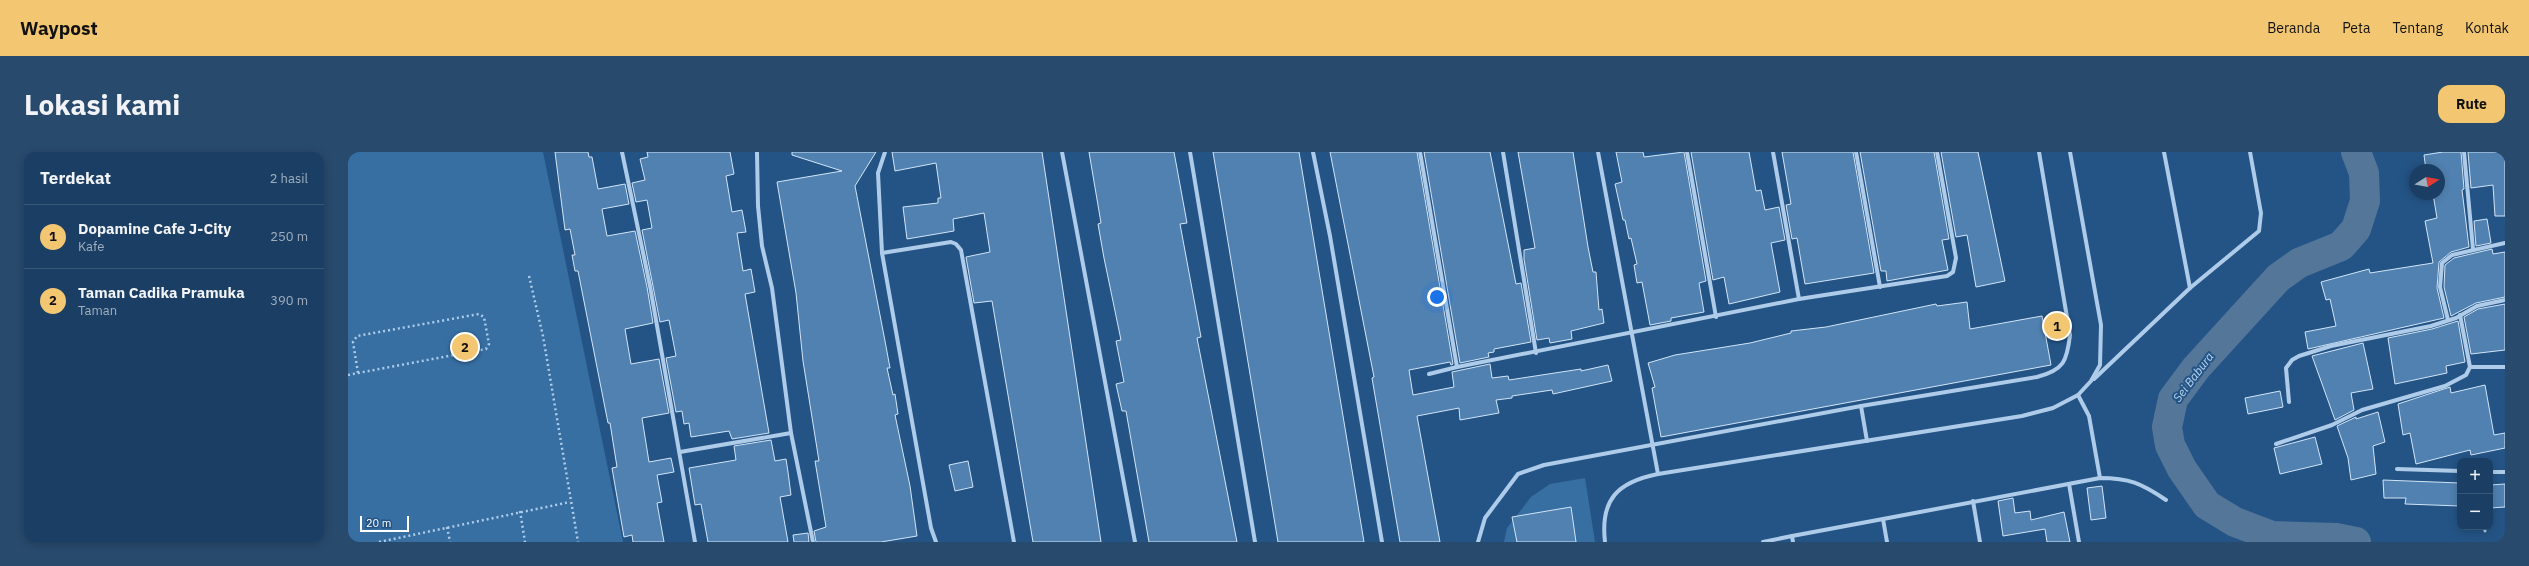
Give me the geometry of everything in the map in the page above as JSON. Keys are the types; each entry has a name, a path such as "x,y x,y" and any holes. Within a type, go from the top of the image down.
{"street":[{"path":"622,152 650,286 695,542"},
{"path":"757,152 758,206 762,246 772,288 791,433 814,542"},
{"path":"886,152 878,173 882,253 931,528 936,542"},
{"path":"1062,152 1135,542"},
{"path":"1190,152 1255,542"},
{"path":"1313,152 1330,236 1382,542"},
{"path":"1420,152 1457,368"},
{"path":"1503,152 1536,353"},
{"path":"1598,152 1633,332 1658,474"},
{"path":"1687,152 1716,317"},
{"path":"1773,152 1799,299"},
{"path":"1856,152 1880,287"},
{"path":"1429,374 1799,299 1947,276 1955,268 1956,258 1937,152"},
{"path":"1478,542 1485,518 1518,474 1544,465 1861,406 2037,377 2053,373 2063,363 2068,352 2070,335 2039,152"},
{"path":"2070,152 2101,325 2100,365 2091,381"},
{"path":"2164,152 2190,288"},
{"path":"1605,542 1603,526 1606,511 1620,488 1631,481 1658,474 2022,416 2053,408 2078,395 2190,288 2259,231 2261,213 2250,152"},
{"path":"2464,152 2473,250"},
{"path":"882,253 951,242 956,244 960,250 1014,542"},
{"path":"2448,320 2440,287 2442,263 2452,255 2505,243"},
{"path":"2289,402 2286,368 2295,358 2331,346 2398,334 2448,320 2477,306 2505,300"},
{"path":"2276,444 2332,425 2362,410 2445,386 2466,375 2470,367 2460,315"},
{"path":"2470,367 2505,367"},
{"path":"2078,395 2089,416 2100,478"},
{"path":"1861,406 1867,441"},
{"path":"680,452 791,433"},
{"path":"2397,469 2457,471"},
{"path":"2493,472 2505,472"},
{"path":"1764,542 2100,478 2125,478 2151,490 2166,500"},
{"path":"2069,484 2079,542"},
{"path":"1973,501 1980,542"},
{"path":"1883,519 1887,542"},
{"path":"1792,536 1793,542"}],"path":[{"path":"528,276 543,336 578,542"},
{"path":"348,375 358,374 486,349 489,344 484,317 479,314 357,336 353,342 358,374"},
{"path":"379,542 520,511 571,502"},
{"path":"520,511 525,542"},
{"path":"447,527 450,542"}],"shaded area":[{"path":"348,152 543,152 623,542 348,542"},
{"path":"1585,478 1595,542 1504,542 1507,528 1531,497 1550,484"}],"building":[{"path":"555,152 588,152 589,157 592,157 598,189 625,184 629,204 602,209 607,236 635,231 647,287 653,323 625,329 631,364 659,359 669,413 642,418 649,462 671,458 674,472 657,475 662,502 657,503 664,542 633,542 632,535 624,537 612,468 617,467 610,423 608,423 578,271 575,271 572,255 575,255 570,229 565,230"},
{"path":"647,152 730,152 734,174 726,176 732,212 742,210 746,232 737,233 743,271 751,269 755,292 745,294 769,433 732,439 729,431 691,437 689,423 684,424 682,411 676,412 666,358 676,356 669,320 660,322 642,230 652,228 647,200 636,202 632,183 645,180 640,159 648,157"},
{"path":"792,152 876,152 855,186 890,368 887,368 893,395 895,394 898,414 895,415 910,486 917,536 881,542 816,542 814,531 826,527 815,461 819,461 803,361 796,293 777,182 842,171 792,155"},
{"path":"892,152 1042,152 1101,542 1033,542 992,301 974,303 966,257 990,252 984,213 953,219 954,231 907,239 903,207 938,203 938,198 941,198 936,163 895,171"},
{"path":"1089,152 1174,152 1187,223 1180,224 1201,337 1197,338 1237,542 1149,542 1126,411 1122,411 1116,384 1124,382 1116,341 1121,340 1098,224 1101,223"},
{"path":"1213,152 1299,152 1364,542 1278,542"},
{"path":"1330,152 1417,152 1453,364 1451,365 1450,362 1409,370 1413,395 1454,387 1452,372 1490,364 1492,378 1508,376 1509,380 1581,369 1581,371 1608,365 1612,381 1553,394 1552,390 1496,400 1499,413 1460,420 1459,408 1417,416 1440,542 1400,542 1372,378 1374,377"},
{"path":"1424,152 1490,152 1516,284 1521,283 1531,342 1494,349 1494,352 1488,353 1489,357 1460,363"},
{"path":"1518,152 1573,152 1588,247 1593,272 1596,272 1599,310 1602,309 1604,323 1571,331 1572,339 1550,343 1549,338 1537,340 1524,259 1524,250 1535,248"},
{"path":"1616,152 1643,152 1644,157 1684,152 1706,281 1699,283 1704,312 1671,318 1671,321 1650,325 1642,282 1637,283 1634,265 1637,264 1631,238 1629,239 1625,220 1623,220 1615,184 1622,182"},
{"path":"1691,152 1749,152 1756,191 1761,190 1765,210 1779,207 1785,240 1771,243 1780,292 1729,304 1724,277 1713,280"},
{"path":"1782,152 1853,152 1874,273 1805,284 1797,238 1792,239 1786,205 1791,204"},
{"path":"1860,152 1934,152 1949,239 1942,240 1948,270 1887,281 1886,271 1881,271"},
{"path":"1941,152 1978,152 2005,281 1976,287 1967,235 1956,237"},
{"path":"2443,152 2461,152 2464,189 2462,190 2469,247 2451,252 2439,262 2437,288 2444,318 2308,349 2305,332 2336,326 2330,299 2326,300 2321,282 2369,269 2370,273 2433,263 2425,221 2437,218 2434,200 2445,200 2445,164 2425,164 2424,155"},
{"path":"2468,152 2505,152 2505,216 2495,216 2493,185 2471,188"},
{"path":"2487,219 2491,243 2476,246 2474,221"},
{"path":"2492,249 2493,254 2505,252 2505,297 2476,303 2451,316 2444,287 2445,265 2454,258"},
{"path":"1967,302 1970,329 2042,316 2051,365 1661,437 1652,388 1655,387 1648,363 1675,355 1750,343 1791,333 1791,331 1826,327 1936,304 1937,306"},
{"path":"2505,304 2505,350 2471,354 2464,317 2478,309"},
{"path":"2458,321 2465,362 2446,366 2447,373 2395,384 2388,338 2432,329"},
{"path":"2363,343 2373,389 2351,393 2354,410 2335,420 2312,356"},
{"path":"2485,385 2494,435 2505,433 2505,448 2471,455 2470,450 2416,464 2410,433 2403,435 2398,404 2450,387 2451,393"},
{"path":"2280,391 2283,407 2248,414 2245,398"},
{"path":"2378,412 2385,442 2373,446 2376,474 2351,480 2348,458 2337,426 2356,417 2356,419"},
{"path":"2315,437 2322,464 2280,474 2274,448"},
{"path":"771,440 775,461 786,459 791,495 780,497 788,542 708,542 701,504 695,505 689,468 736,460 734,446"},
{"path":"968,461 973,487 955,491 949,465"},
{"path":"2383,480 2457,483 2457,506 2405,504 2406,498 2384,498"},
{"path":"2505,484 2505,507 2493,508 2493,485"},
{"path":"2102,486 2106,518 2091,520 2087,488"},
{"path":"2013,498 2015,513 2030,511 2031,520 2064,512 2070,542 2047,542 2045,529 2003,536 1998,501"},
{"path":"1571,507 1576,542 1517,542 1512,517"},
{"path":"808,533 809,542 794,542 793,535"}],"waterway":[{"name":"Sei Babura","path":"2356,152 2364,173 2365,201 2356,229 2341,246 2299,263 2278,278 2196,368 2173,399 2167,427 2170,445 2182,469 2207,505 2235,522 2272,536 2336,538 2356,542"}],"place":[{"name":"Dopamine Cafe J-City","path":"2057,326"},
{"name":"Taman Cadika Pramuka","path":"465,347"}]}
